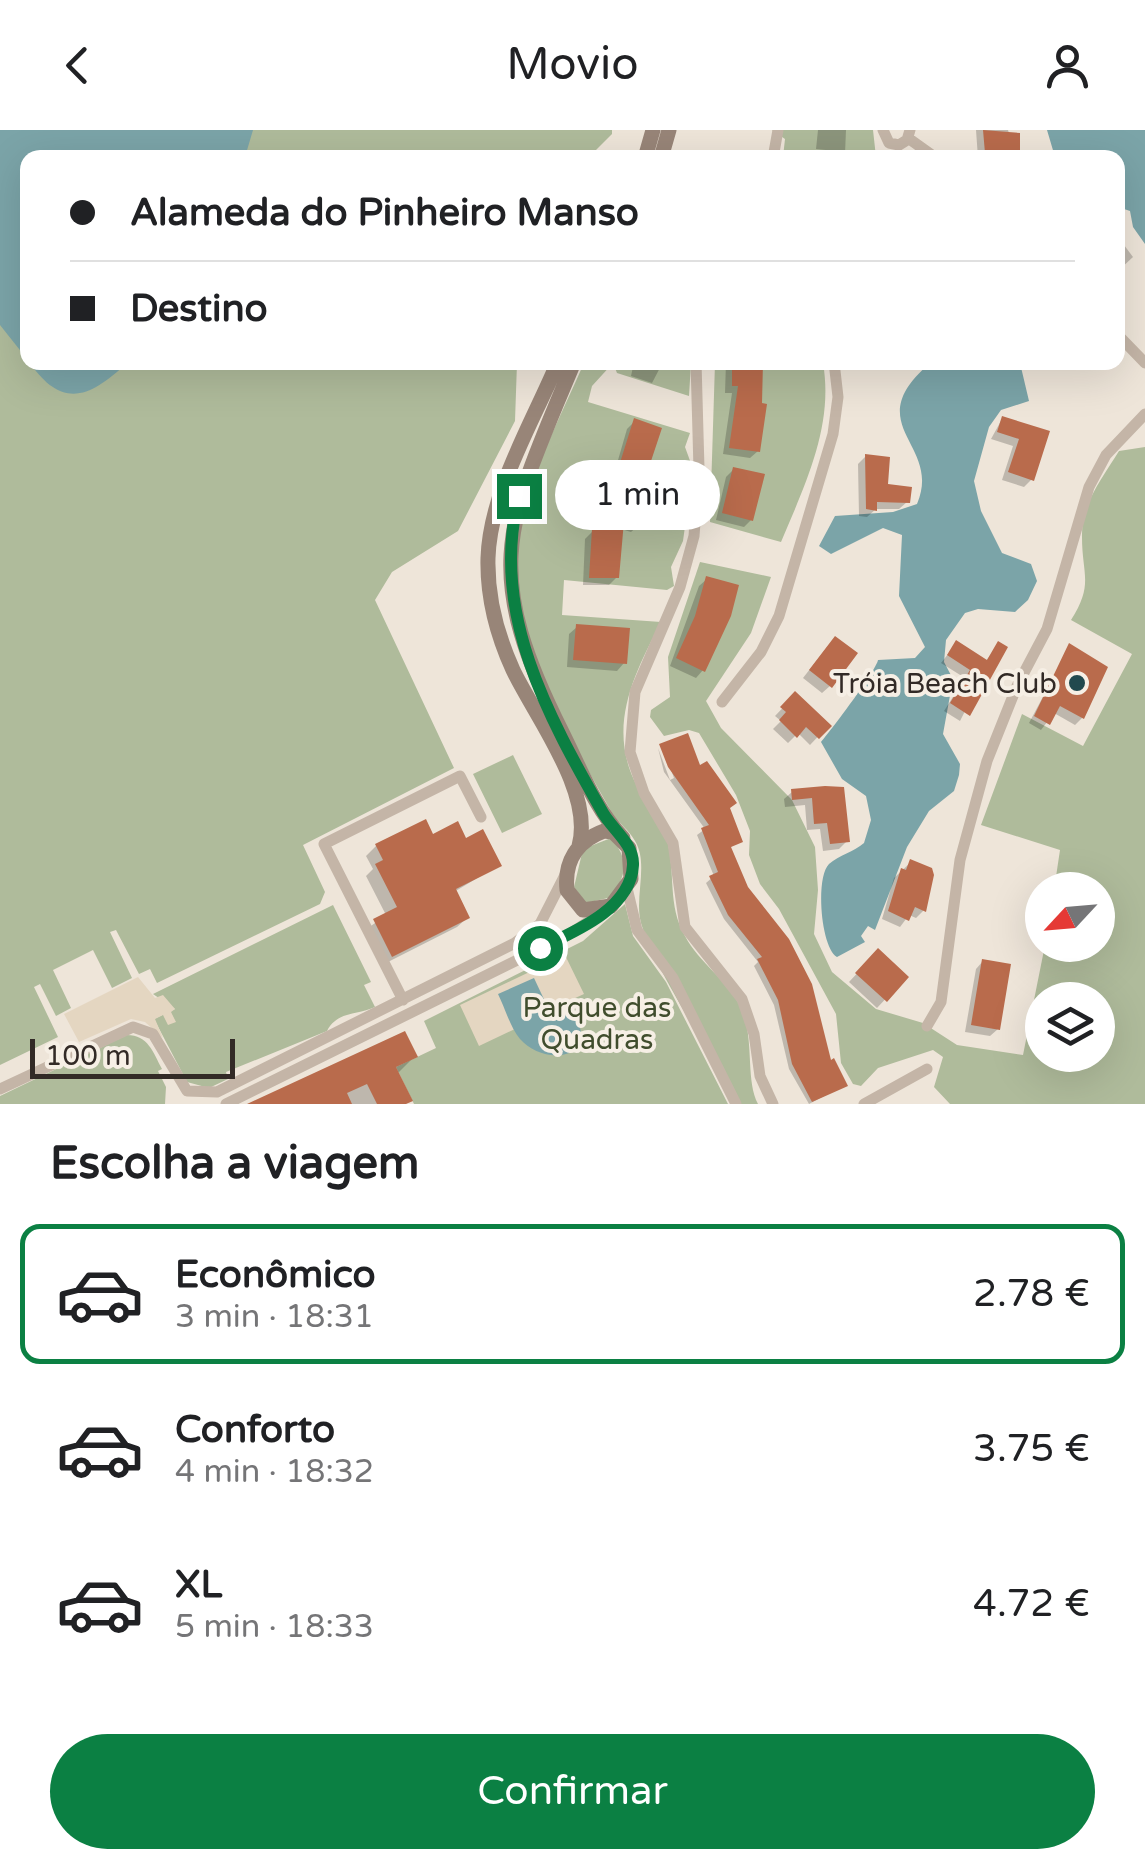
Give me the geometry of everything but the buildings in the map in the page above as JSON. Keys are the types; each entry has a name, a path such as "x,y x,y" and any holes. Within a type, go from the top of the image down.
{"main road":[{"path":"555,370 495,514 489,586 500,636 513,669 580,804 578,846 567,871 567,890 577,906 594,912 612,906 627,888 633,856 604,814 535,680 518,629 509,572 519,496 571,370"},
{"path":"578,846 604,832 623,838"}],"street":[{"path":"884,130 888,150"},
{"path":"889,143 899,145 909,134"},
{"path":"1125,342 1145,363"},
{"path":"696,370 700,469 694,536 670,615 635,692 630,752 644,792 673,844 685,927 742,999 754,1034 760,1076 774,1104"},
{"path":"722,702 761,652 779,616 833,434 838,397 835,370"},
{"path":"927,1026 941,1002 960,860 986,761 1017,686 1047,630 1088,488 1106,455 1145,414"},
{"path":"403,1000 324,844 460,776 481,818"},
{"path":"0,1089 122,1028 143,1028 152,1034 180,1083 187,1090 207,1095 529,935 546,914 567,871"},
{"path":"627,888 637,930 673,978 736,1104"},
{"path":"226,1104 568,935 612,906"},
{"path":"864,1104 928,1069"}],"green space":[{"path":"84,130 612,130 596,150 78,150"},
{"path":"772,130 873,130 875,150 784,150 785,139"},
{"path":"0,155 20,157 20,370 517,370 515,421 458,531 392,572 375,600 454,768 303,845 325,892 320,904 157,983 150,969 139,974 116,930 110,932 132,978 112,988 93,950 53,970 71,1008 56,1016 40,984 34,987 58,1037 0,1065"},
{"path":"581,370 607,370 592,386 588,402 690,433 685,447 693,469 683,541 671,567 674,586 667,590 564,580 562,615 661,622 628,699 624,718 627,759 634,780 667,840 679,924 691,946 741,1008 758,1104 740,1104 659,966 639,913 639,850 611,811 540,670 519,593 516,555 521,518 541,459"},
{"path":"616,370 691,370 689,396"},
{"path":"715,370 824,370 821,432 808,477 781,542 710,522"},
{"path":"1145,447 1145,1104 950,1104 934,1087 943,1057 933,1050 878,1068 861,1086 853,1084 841,1063 836,1014 779,909 760,884 749,855 750,831 736,795 699,733 689,730 664,736 650,717 651,710 670,697 668,657 700,562 771,577 751,633 706,701 721,728 792,800 815,847 818,890 814,934 832,972 876,1009 923,1023 957,1045 1023,1055 1025,1045 1025,1072 1115,1072 1115,982 1038,982 1042,962 1115,962 1115,872 1057,872 1060,850 981,825 1022,714 1083,746 1132,654 1071,620 1085,588 1083,525 1094,491 1119,451"},
{"path":"513,755 542,814 502,833 473,774"},
{"path":"611,838 621,853 622,876 608,898 586,903 574,887 583,849"},
{"name":"Parque das Quadras","path":"625,904 633,936 666,982 728,1104 414,1104 396,1067 436,1048 424,1021 583,941"},
{"path":"333,905 371,982 364,985 375,1007 342,1017 327,1031 226,1072 228,1079 209,1088 187,1082 154,1019 175,1009 153,994"},
{"path":"127,1035 145,1041 156,1057 166,1087 165,1104 0,1104 0,1096"}],"shaded area":[{"path":"565,955 584,994 549,1010 499,994 515,1029 479,1046 460,1005"},
{"path":"138,977 155,998 163,995 175,1009 171,1012 176,1022 168,1025 163,1015 155,1019 163,1038 145,1022 131,1019 79,1042 64,1014"}],"water":[{"path":"0,130 253,130 247,150 20,150 20,350 0,325"},
{"path":"1047,130 1145,130 1145,244 1133,227 1130,211 1125,209 1125,150 1053,150"},
{"path":"36,370 118,370 90,390 78,393 66,393"},
{"path":"924,370 1022,370 1029,401 1001,410 989,427 974,481 981,511 1002,553 1031,564 1037,581 1028,600 1015,612 978,609 965,613 946,640 944,662 953,679 943,734 960,764 954,791 929,811 907,847 875,930 868,926 861,936 865,942 837,957 831,951 824,927 822,883 829,864 864,843 871,820 866,796 842,779 821,742 878,660 915,658 925,647 899,596 902,535 883,528 831,554 819,546 835,516 893,512 917,504 922,483 920,465 901,419 901,403"},
{"path":"534,978 549,1010 559,1006 578,1020 583,1040 570,1052 553,1055 535,1050 520,1039 510,1023 498,994"}],"place":[{"name":"Tróia Beach Club","path":"1077,683"}],"route":[{"path":"519,496 509,572 518,629 535,680 604,814 633,856 631,879 612,906 582,927 540,948"}]}
